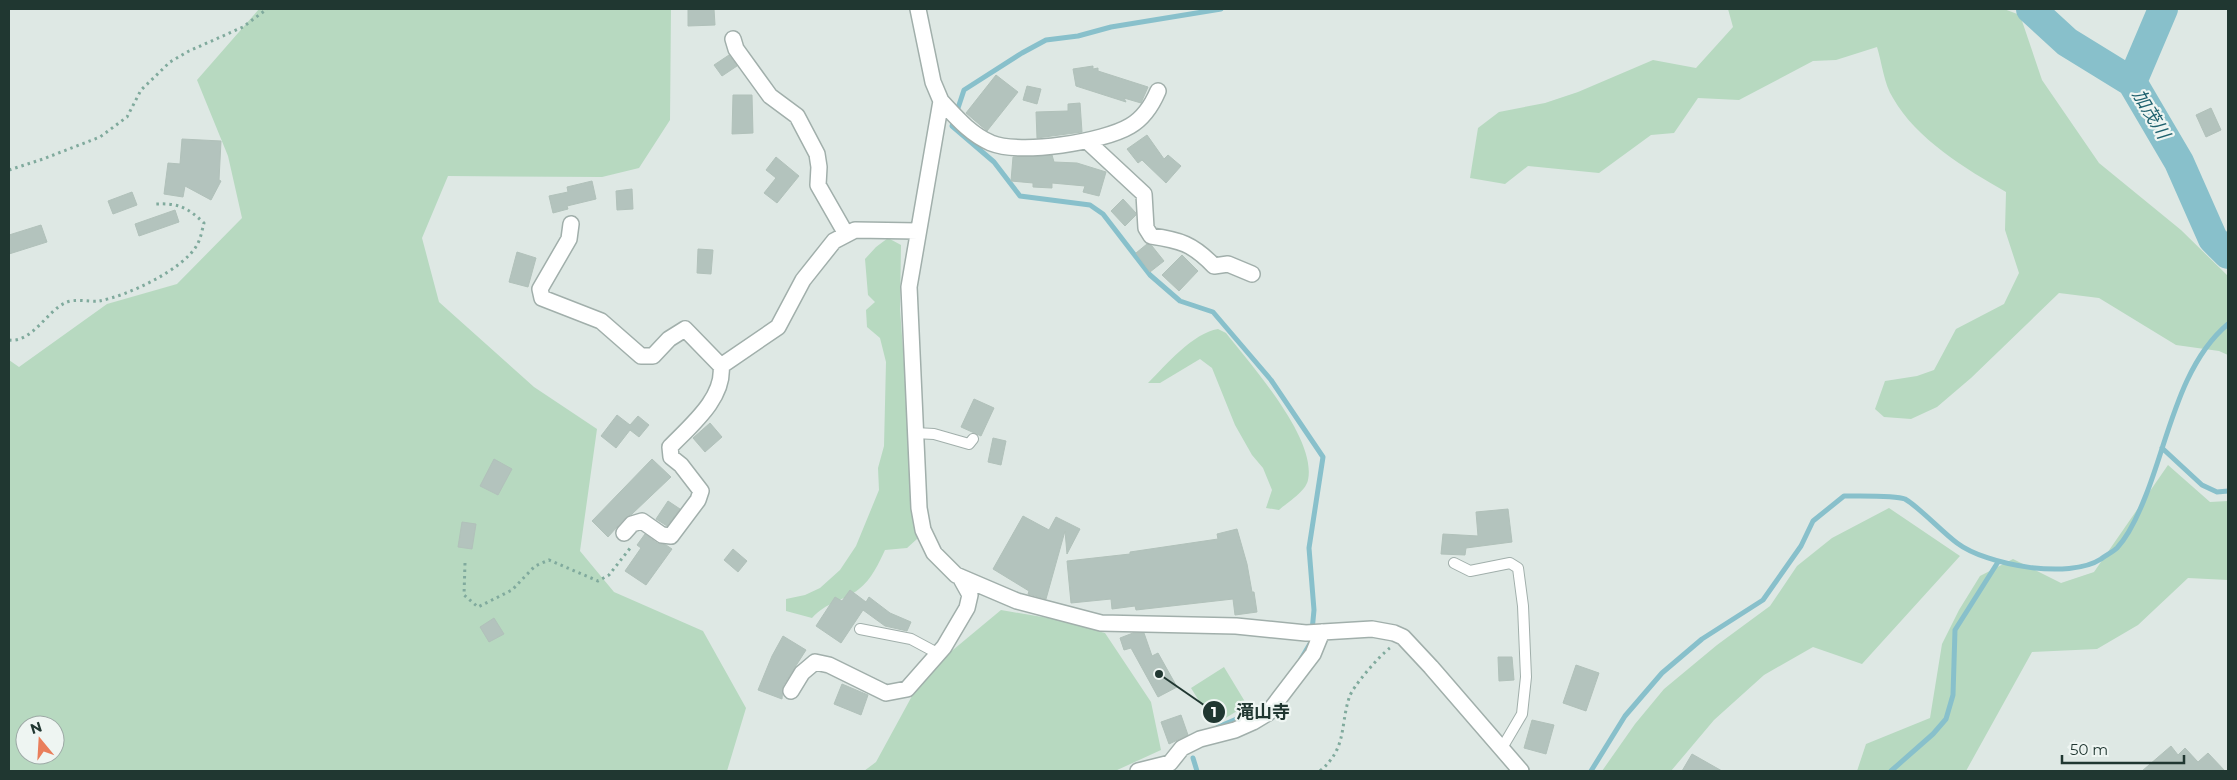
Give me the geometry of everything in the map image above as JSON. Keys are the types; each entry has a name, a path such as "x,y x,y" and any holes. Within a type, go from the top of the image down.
{"street":[{"path":"918,9 932,82 941,101 969,130 1003,147 1046,148 1088,141 1130,126 1149,110 1158,91"},
{"path":"734,39 736,49 770,96 797,116 817,154 818,185 846,234"},
{"path":"792,691 802,673 815,662 829,665 886,693 907,689 939,654 967,608 970,595 960,577 934,553 923,530 915,433 909,287 941,101"},
{"path":"1088,141 1144,194 1146,228 1151,236 1177,239 1202,254 1214,266 1228,264 1252,274"},
{"path":"571,224 569,239 540,289 542,298 601,321 641,356 653,356 669,340 685,329 721,366 722,373 712,400 670,448 670,457 681,465 701,491 698,500 671,536 662,535 642,520 632,524 624,532"},
{"path":"721,366 778,327 803,280 834,241 855,230 918,231"},
{"path":"960,577 1017,601 1101,623 1236,626 1315,632 1372,629 1394,632 1403,637 1431,667 1521,771"},
{"path":"1138,771 1170,763 1182,748 1200,739 1235,730 1253,722 1268,712 1313,654 1315,632"}],"lane":[{"path":"915,433 934,434 970,444 974,439"},
{"path":"1454,564 1470,571 1510,563 1518,568 1523,606 1526,678 1522,714 1502,748"},
{"path":"860,629 911,639 939,654"}],"path":[{"path":"9,170 100,137 127,118 141,90 170,62 189,51 243,27 267,9"},
{"path":"9,340 15,340 33,331 65,302 100,301 146,286 181,262 197,245 204,223 190,210 171,203 155,204"},
{"path":"465,563 464,595 478,606 512,590 535,566 548,560 598,581 609,575 648,525"},
{"path":"1320,771 1329,764 1343,736 1349,696 1380,655 1403,637"}],"green space":[{"path":"259,9 671,9 670,120 639,168 602,177 448,176 422,238 439,302 534,387 597,429 580,551 614,592 703,631 746,708 727,771 9,771 9,360 19,367 107,304 177,284 242,218 228,156 197,80"},
{"path":"1728,9 2004,9 2020,15 2042,80 2099,163 2181,230 2228,276 2228,355 2219,351 2176,345 2099,298 2059,293 1971,378 1937,407 1911,419 1884,417 1875,409 1885,381 1917,376 1934,370 1956,329 2004,304 2019,273 2005,230 2006,192 1943,152 1915,127 1903,113 1890,92 1877,47 1836,60 1813,61 1739,100 1698,98 1674,133 1651,135 1599,173 1528,166 1505,184 1470,178 1478,128 1499,112 1545,103 1578,92 1653,60 1696,68 1733,27"},
{"path":"888,238 901,245 900,309 917,539 907,548 885,550 874,571 863,585 853,593 823,608 812,618 786,611 786,599 805,595 820,588 840,570 856,546 879,490 878,468 884,446 886,362 880,338 867,327 866,310 875,302 868,295 865,259"},
{"path":"1218,329 1226,333 1265,382 1292,423 1302,444 1308,463 1307,484 1279,510 1266,508 1272,490 1263,468 1252,455 1235,425 1212,368 1200,359 1160,383 1148,383 1171,359 1190,343"},
{"path":"2168,465 2210,502 2228,501 2228,580 2188,578 2138,625 2097,649 2032,652 1966,771 1857,771 1866,744 1930,718 1942,644 1959,610 1980,576 2013,559 2061,583 2094,572"},
{"path":"1889,508 1960,556 1862,664 1813,647 1764,675 1714,720 1671,771 1602,771 1635,724 1664,689 1717,645 1770,606 1797,566 1832,538"},
{"path":"1001,610 1054,619 1105,633 1151,702 1161,750 1115,771 864,771 876,762 924,674"},
{"path":"1224,667 1247,705 1214,725 1191,688"}],"building":[{"path":"688,9 714,9 715,25 688,26"},
{"path":"729,55 737,66 722,76 714,65"},
{"path":"1093,66 1093,69 1098,68 1098,71 1148,87 1141,103 1124,98 1126,102 1076,86 1073,69"},
{"path":"996,75 1018,92 987,131 966,113"},
{"path":"1027,86 1041,89 1037,104 1023,100"},
{"path":"733,95 752,95 753,133 732,134"},
{"path":"1080,103 1082,132 1037,138 1036,112 1068,111 1068,104"},
{"path":"2211,108 2221,130 2206,137 2196,115"},
{"path":"1147,135 1164,159 1168,155 1181,166 1166,183 1142,160 1138,163 1127,149"},
{"path":"182,139 221,141 219,180 221,181 211,200 185,186 183,197 164,194 168,163 180,164"},
{"path":"1052,155 1054,162 1077,163 1106,172 1099,196 1083,192 1085,186 1052,183 1052,188 1033,187 1033,183 1011,181 1013,157"},
{"path":"776,157 799,176 777,203 764,193 776,178 766,170"},
{"path":"592,181 596,199 567,206 568,209 553,213 549,196 568,192 567,187"},
{"path":"632,189 633,209 617,210 616,191"},
{"path":"132,192 137,205 113,214 108,201"},
{"path":"1123,199 1136,213 1125,226 1111,211"},
{"path":"175,210 179,222 139,236 135,224"},
{"path":"41,225 47,242 9,254 9,235"},
{"path":"1147,244 1152,246 1164,261 1150,272 1136,253"},
{"path":"698,249 713,250 711,274 697,273"},
{"path":"517,252 536,258 528,287 509,282"},
{"path":"1182,255 1198,271 1179,291 1162,275"},
{"path":"974,399 994,408 981,436 961,427"},
{"path":"617,415 630,425 638,416 649,425 639,437 630,430 616,448 601,436"},
{"path":"710,423 722,437 705,452 693,438"},
{"path":"993,438 1006,441 1001,465 988,462"},
{"path":"494,459 512,469 498,495 480,486"},
{"path":"652,459 671,477 632,514 625,518 608,537 592,521"},
{"path":"668,501 680,509 667,526 656,519"},
{"path":"1508,509 1512,542 1466,548 1465,555 1441,554 1443,534 1478,536 1476,512"},
{"path":"1023,516 1049,530 1056,517 1080,529 1067,554 1065,531 1046,599 1028,594 1029,591 993,569"},
{"path":"462,522 476,524 472,549 458,547"},
{"path":"1237,529 1247,564 1252,592 1254,592 1257,612 1235,615 1233,599 1136,610 1135,606 1112,609 1111,599 1071,603 1067,561 1130,554 1130,552 1218,539 1217,534"},
{"path":"645,534 657,543 672,549 646,585 625,571 641,548 637,545"},
{"path":"733,549 747,561 738,572 724,560"},
{"path":"850,590 866,602 869,597 890,613 911,622 907,631 885,626 863,610 841,643 816,626 835,597 842,601"},
{"path":"494,618 504,634 489,642 480,627"},
{"path":"1133,633 1144,633 1152,656 1158,653 1177,687 1158,697 1131,648 1124,650 1120,638"},
{"path":"783,636 806,650 783,686 782,699 758,690 772,656"},
{"path":"1498,657 1512,657 1514,680 1499,681"},
{"path":"1576,665 1599,673 1586,711 1563,703"},
{"path":"842,684 868,695 861,715 834,704"},
{"path":"1181,715 1188,735 1169,744 1161,722"},
{"path":"1532,720 1554,725 1546,754 1524,748"},
{"path":"2171,746 2178,755 2185,748 2198,762 2208,753 2225,771 2142,771"},
{"path":"1692,754 1722,771 1682,771"}],"waterway":[{"path":"1221,9 1111,27 1078,36 1046,40 964,90 952,126 994,162 1020,196 1090,205 1103,214 1150,275 1180,301 1213,312 1271,380 1323,457 1309,548 1314,610 1312,631"},
{"name":"加茂川","path":"2031,9 2067,42 2132,82 2179,162 2213,239 2228,254"},
{"path":"2132,82 2163,9"},
{"path":"1591,771 1625,716 1662,673 1702,639 1763,600 1801,546 1813,521 1844,496 1885,496 1905,499 1957,543 1987,558 2007,563 2049,569 2069,568 2087,565 2114,551 2134,523 2154,474 2177,404 2187,381 2198,360 2228,324"},
{"path":"2162,448 2202,485 2217,492 2228,491"},
{"path":"1891,771 1933,734 1946,719 1953,695 1955,630 1998,562"},
{"path":"1301,659 1311,642"},
{"path":"1218,727 1260,709"},
{"path":"1193,758 1197,771"}],"place":[{"name":"滝山寺","path":"1159,674"}]}
